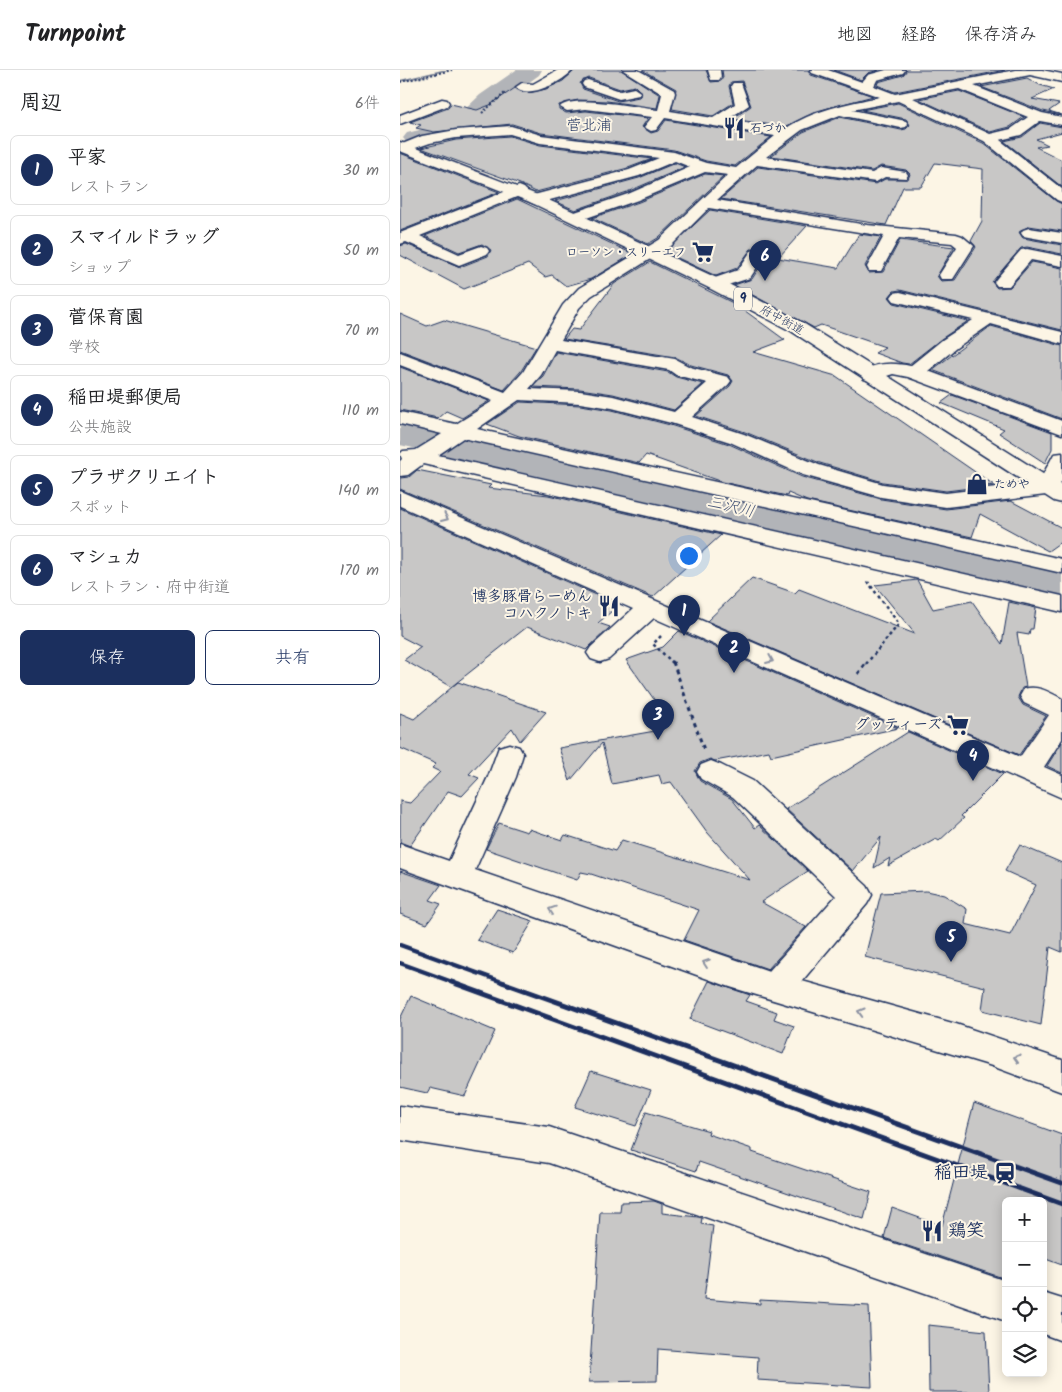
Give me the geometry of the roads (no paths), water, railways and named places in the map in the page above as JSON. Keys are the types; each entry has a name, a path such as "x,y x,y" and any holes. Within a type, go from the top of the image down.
{"street":[{"path":"522,87 535,88 563,70"},
{"path":"629,70 664,90"},
{"path":"816,70 898,98 989,138 1062,197"},
{"path":"1057,70 1062,71"},
{"path":"861,86 870,84 872,78 893,71"},
{"path":"400,470 410,455 459,432 512,397 531,375 572,304 585,292 665,243 754,160 802,125 836,111 1032,71 1062,78"},
{"path":"923,81 939,90"},
{"path":"588,84 619,95 664,90 685,92"},
{"path":"717,121 742,106 736,86"},
{"path":"961,86 1038,116 1062,121"},
{"path":"648,132 664,111 664,90"},
{"path":"400,120 442,103"},
{"path":"566,106 586,106 717,121 788,134"},
{"path":"836,111 901,124"},
{"path":"989,138 1016,132 1038,116"},
{"path":"402,147 427,139 515,125 540,139 593,144 674,156 704,167 740,173"},
{"path":"802,125 829,131"},
{"name":"府中街道","path":"402,147 519,191 715,284 797,328 1054,492"},
{"path":"535,199 634,174 674,156"},
{"path":"754,160 876,178 881,172 901,175"},
{"path":"574,217 633,197 704,167"},
{"path":"403,237 519,191"},
{"path":"705,204 894,232 956,239 966,246 947,275"},
{"path":"874,267 894,232"},
{"path":"1029,233 1062,238"},
{"path":"403,237 459,260 481,251"},
{"path":"1003,282 1027,254 1062,261"},
{"path":"715,284 744,274 757,255"},
{"path":"900,298 988,318 1062,338"},
{"path":"914,373 950,344 988,318"},
{"path":"549,344 675,365 683,371 721,381 678,419"},
{"path":"400,358 512,397 613,402 678,419 737,438 811,470 881,490 946,500 1054,492 1062,459"},
{"path":"871,375 892,368 914,373 1062,428"},
{"path":"400,418 1062,566"},
{"path":"410,455 1062,604"},
{"path":"400,498 1062,787"},
{"path":"600,653 650,608"},
{"path":"1033,696 1062,710"},
{"path":"1026,771 1062,718"},
{"path":"457,876 502,777 509,754"},
{"path":"712,772 743,789 856,895 776,987"},
{"path":"400,856 776,987 962,1041 1026,1061 1062,1076"},
{"path":"400,1123 549,1145 1002,1300"},
{"path":"1047,1314 1062,1320"}],"waterway":[{"path":"400,81 447,70"},
{"path":"416,138 461,127 489,100 531,70"},
{"name":"三沢川","path":"400,433 1062,581"}],"railway":[{"path":"400,945 505,983"},
{"path":"400,963 455,983"},
{"path":"451,982 1062,1204"},
{"path":"502,982 1062,1183"}],"place":[{"name":"石づか","path":"734,128"},
{"name":"ローソン・スリーエフ","path":"703,252"},
{"name":"マシュカ","path":"765,281"},
{"name":"ためや","path":"977,484"},
{"name":"博多豚骨らーめん コハクノトキ","path":"609,606"},
{"name":"平家","path":"684,636"},
{"name":"スマイルドラッグ","path":"734,673"},
{"name":"グッティーズ","path":"958,725"},
{"name":"菅保育園","path":"658,740"},
{"name":"稲田堤郵便局","path":"973,781"},
{"name":"プラザクリエイト","path":"951,962"},
{"name":"稲田堤","path":"1005,1173"},
{"name":"鶏笑","path":"932,1231"}],"district":[{"name":"菅北浦","path":"589,126"}]}
